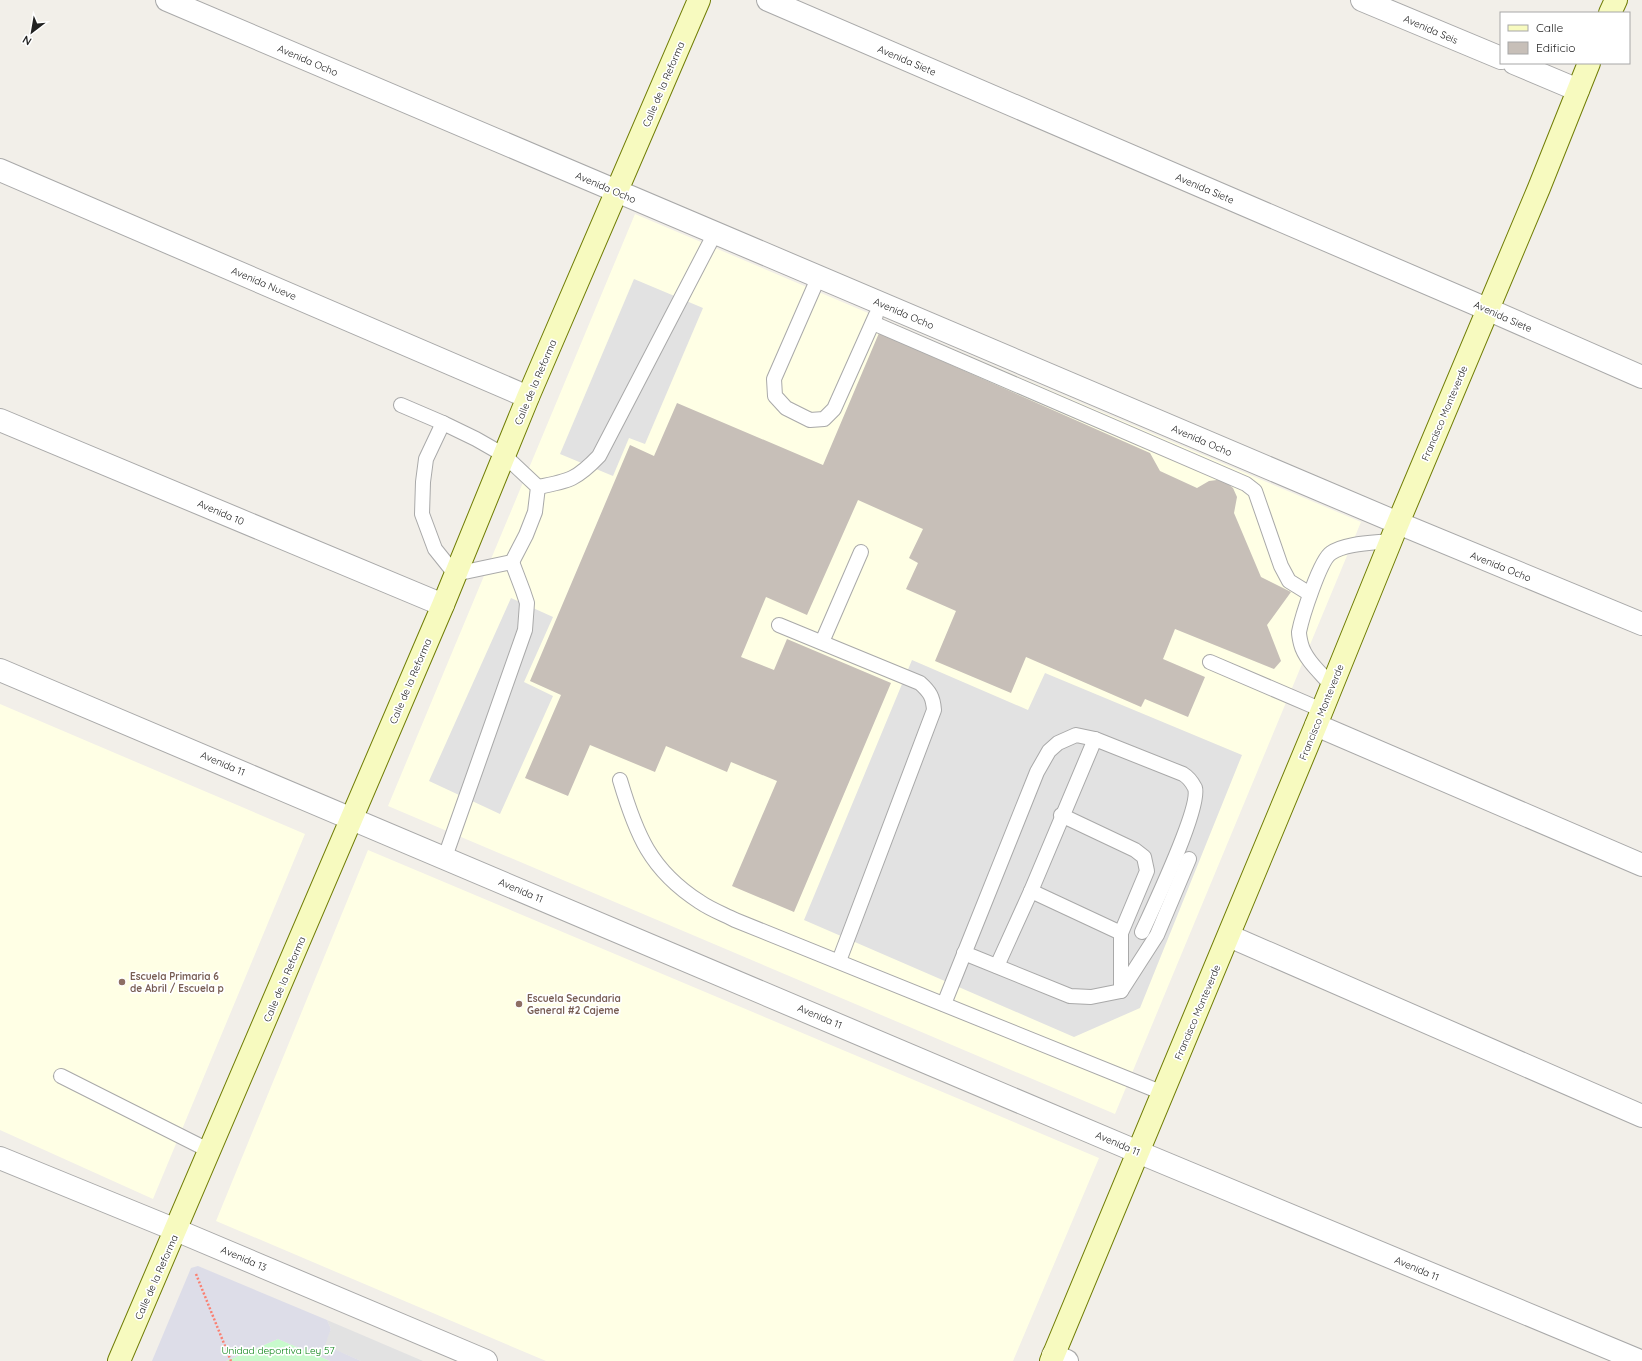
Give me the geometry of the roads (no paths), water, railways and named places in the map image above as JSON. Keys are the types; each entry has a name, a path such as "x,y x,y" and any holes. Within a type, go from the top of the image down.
{"main road":[{"name":"Calle de la Reforma","path":"119,1361 443,605 528,397 699,0"},
{"path":"1610,12 1616,0"},
{"name":"Francisco Monteverde","path":"1057,1359 1138,1152 1229,936 1394,532 1539,188 1589,64"}],"street":[{"name":"Avenida Ocho","path":"167,0 882,303 1394,532 1642,624"},
{"name":"Avenida Siete","path":"768,0 1642,377"},
{"name":"Avenida Seis","path":"1362,0 1500,58"},
{"path":"1516,64 1578,90"},
{"name":"Avenida Nueve","path":"0,170 528,397"},
{"name":"Avenida 10","path":"0,420 443,605"},
{"name":"Avenida 11","path":"0,670 445,857 1138,1152 1640,1361"},
{"path":"1319,718 1642,865"},
{"path":"1229,936 1642,1116"},
{"name":"Avenida 13","path":"0,1158 176,1230 486,1361"}],"lane":[{"path":"538,487 564,483 582,473 599,456 715,233"},
{"path":"819,276 774,379 775,396 786,408 810,420 824,419 834,409 882,303"},
{"path":"873,323 1246,484 1255,491 1281,566 1290,581 1310,594"},
{"path":"401,405 443,423 504,454 538,487"},
{"path":"443,423 426,459 423,482 422,514 435,549 455,574 512,562"},
{"path":"445,857 525,630 527,603 524,591 512,562 526,535 535,512 538,487"},
{"path":"1332,686 1307,656 1301,645 1299,633 1310,594 1325,558 1331,553 1344,547 1394,532"},
{"path":"822,642 862,552"},
{"path":"779,625 920,683 933,697 934,710 839,962"},
{"path":"1210,662 1319,718"},
{"path":"944,1004 1037,772 1049,751 1068,737 1076,735 1094,739 1183,774 1189,779 1195,789 1192,812 1185,833 1142,932"},
{"path":"997,966 1031,892 1094,739"},
{"path":"620,780 631,819 650,857 672,882 700,902 735,920 1163,1093"},
{"path":"1062,815 1135,850 1144,857 1147,871 1121,933 1121,991"},
{"path":"964,953 1070,996 1091,997 1121,991 1157,935 1189,859"},
{"path":"1031,892 1121,933"},
{"path":"61,1076 210,1151"}],"place":[{"name":"Escuela Primaria 6 de Abril / Escuela p","path":"122,982"},
{"name":"Escuela Secundaria General #2 Cajeme","path":"519,1004"}],"park label":[{"name":"Unidad deportiva Ley 57","path":"278,1350"}]}
